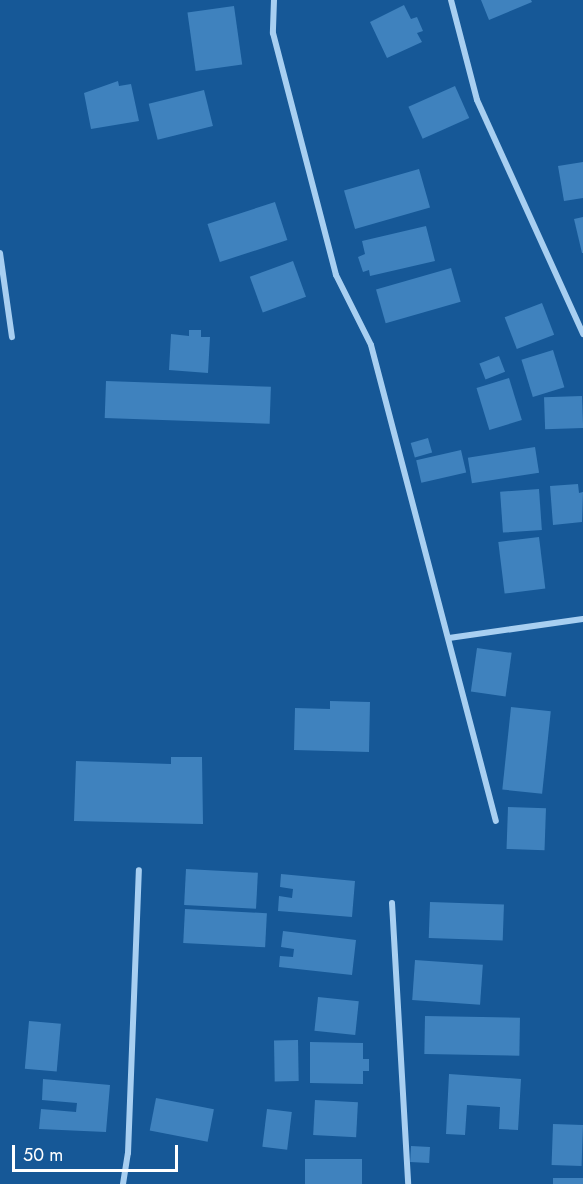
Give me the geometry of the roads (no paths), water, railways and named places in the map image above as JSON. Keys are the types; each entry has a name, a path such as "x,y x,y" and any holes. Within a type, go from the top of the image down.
{"street":[{"path":"274,0 273,33 336,275 371,345 496,821"},
{"path":"451,0 477,100 583,334"},
{"path":"0,253 12,337"},
{"path":"449,638 583,619"},
{"path":"123,1184 128,1153 139,870"},
{"path":"392,903 408,1184"}]}
